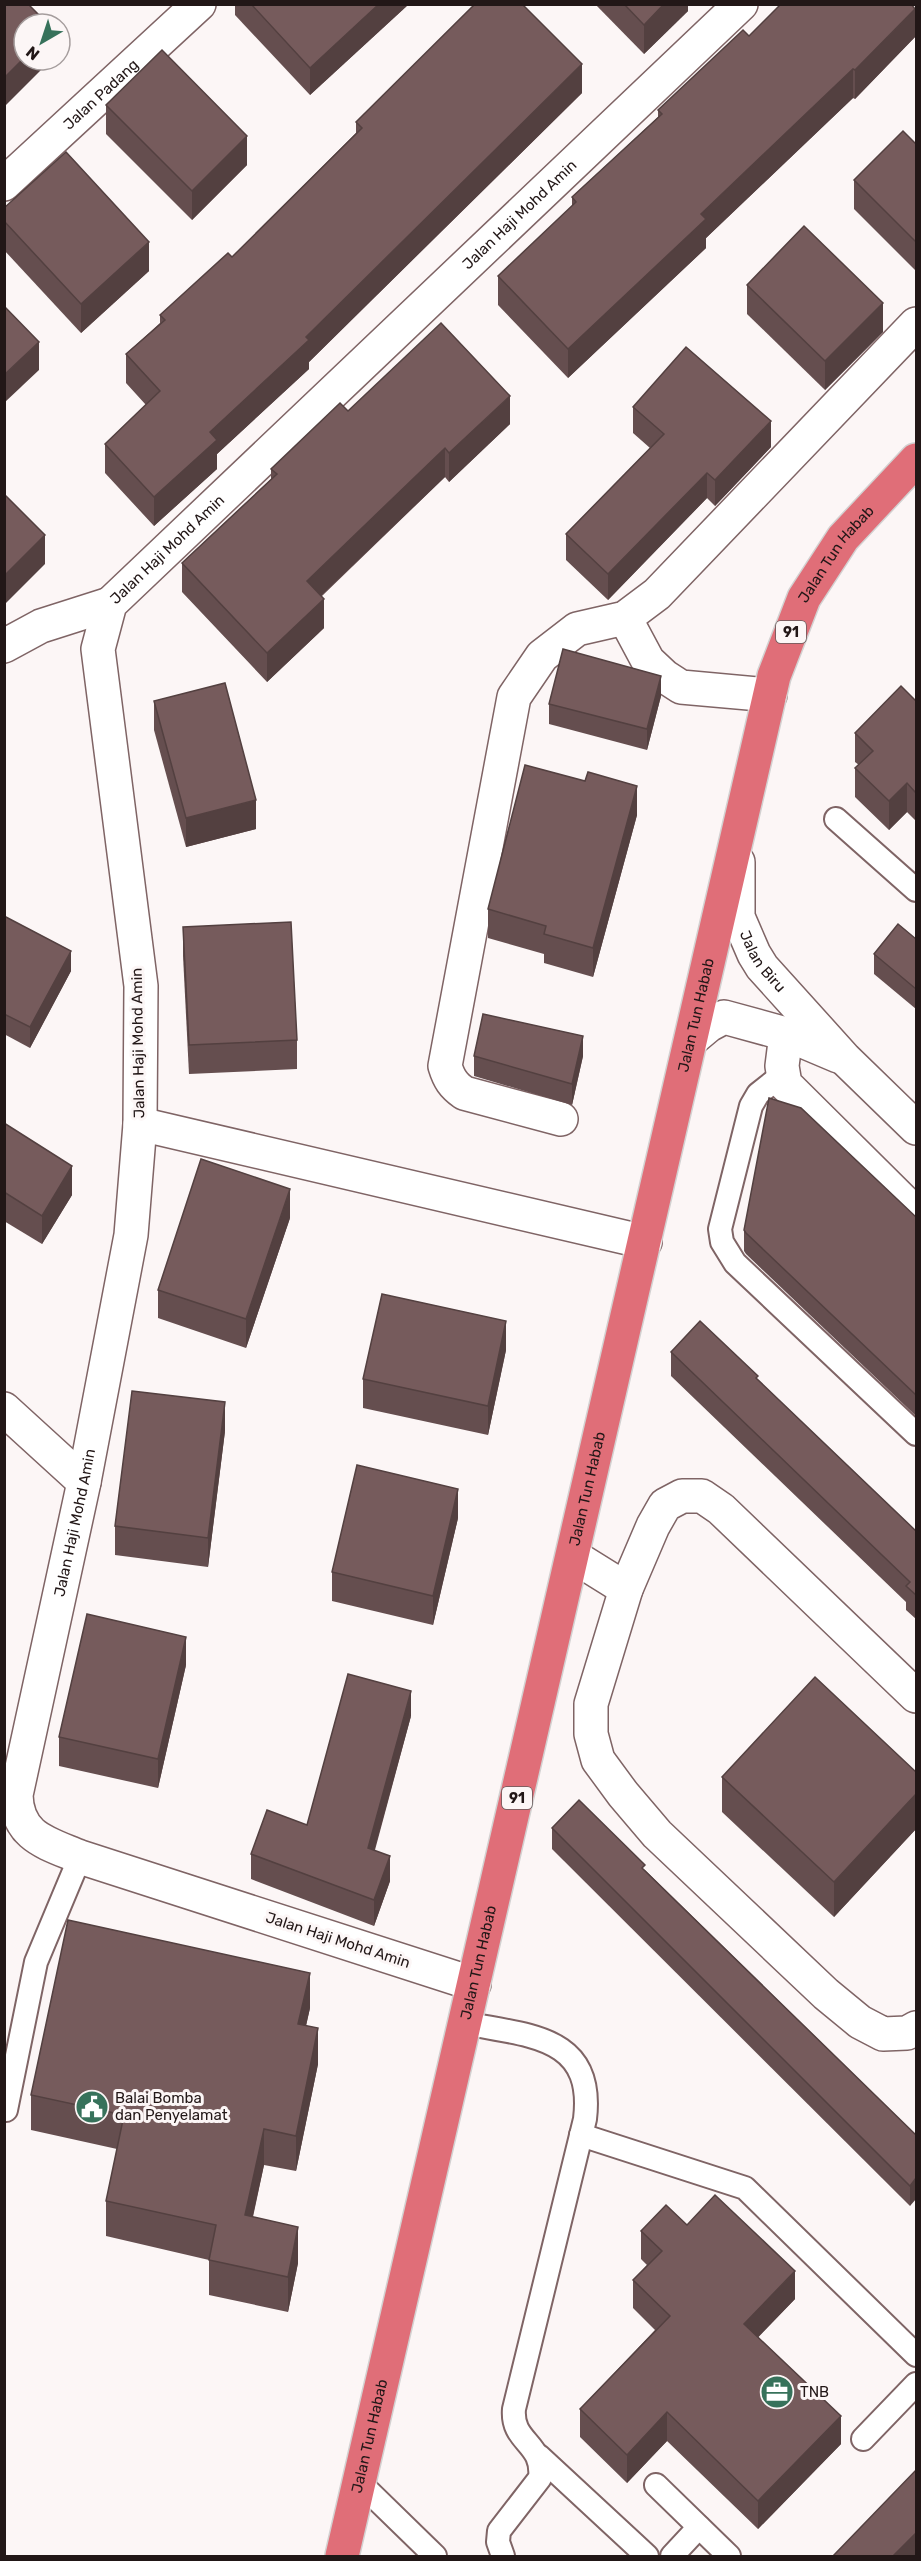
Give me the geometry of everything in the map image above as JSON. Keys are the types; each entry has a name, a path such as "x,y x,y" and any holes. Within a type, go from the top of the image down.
{"highway":[{"name":"Jalan Tun Habab","path":"342,2556 774,676 804,598 843,538 916,460"}],"street":[{"name":"Jalan Padang","path":"4,184 199,4"},
{"name":"Jalan Haji Mohd Amin","path":"474,1984 80,1857 45,1842 27,1831 16,1813 16,1796 84,1482 131,1235 140,1124 141,986 98,649 110,604 741,4"},
{"path":"561,1119 464,1093 448,1078 445,1066 514,697 542,656 577,629 625,618 657,594 916,324"},
{"path":"4,645 41,626 110,604"},
{"path":"625,618 648,661 664,676 681,687 770,695"},
{"name":"Jalan Biru","path":"737,840 738,917 762,967 845,1059 916,1128"},
{"name":"Jalan Biru","path":"691,1040 709,1025 724,1017 786,1034 845,1059"},
{"path":"786,1034 782,1075 791,1090 916,1214"},
{"path":"140,1124 645,1242"},
{"path":"4,1409 84,1482"},
{"path":"916,1696 721,1509 702,1496 682,1496 665,1505 652,1526 626,1589 591,1704 591,1734 598,1760 622,1794 657,1834 826,1994 860,2022 883,2034 907,2033 916,2028"},
{"path":"573,1556 626,1589"}],"lane":[{"path":"836,819 916,890"},
{"path":"782,1075 758,1094 751,1106 722,1217 722,1242 735,1263 916,1434"},
{"path":"6,2110 36,1962 80,1857"},
{"path":"465,2023 542,2038 573,2058 586,2085 587,2102 581,2135 513,2419 516,2429 539,2456 647,2556"},
{"path":"581,2135 745,2188 916,2355"},
{"path":"863,2439 916,2384"},
{"path":"503,2556 498,2542 499,2531 540,2478 539,2456"},
{"path":"360,2482 435,2556"},
{"path":"656,2485 729,2556"},
{"path":"672,2556 699,2527"}],"building":[{"path":"4,4 28,4 36,12 12,12 12,70 4,78"},
{"path":"251,4 379,4 310,68"},
{"path":"475,4 522,4 582,64 306,337 309,340 210,432 217,440 154,497 105,444 160,391 126,354 165,320 160,315 228,253 232,257 362,128 356,122"},
{"path":"624,4 664,4 644,25"},
{"path":"781,4 911,4 915,9 855,70 853,69 701,214 706,219 568,349 498,276 576,202 572,197 662,114 658,110 743,30 749,36"},
{"path":"162,50 247,136 192,191 106,105"},
{"path":"903,131 916,144 916,242 854,180"},
{"path":"66,152 149,242 81,304 4,221 4,208"},
{"path":"804,226 883,303 825,361 747,285"},
{"path":"4,306 39,342 4,375"},
{"path":"441,323 510,396 449,453 445,448 307,581 324,599 267,653 182,563 277,474 271,469 340,403 348,411"},
{"path":"686,347 771,421 715,480 707,473 608,574 566,534 664,434 633,407"},
{"path":"4,494 45,535 4,576"},
{"path":"563,649 661,676 647,729 549,704"},
{"path":"225,683 256,800 186,818 154,701"},
{"path":"901,686 916,701 916,793 907,783 889,801 855,768 873,751 855,733"},
{"path":"525,765 585,781 588,772 637,786 593,948 544,934 546,926 488,909"},
{"path":"4,916 71,951 30,1027 4,1014"},
{"path":"291,922 297,1040 189,1045 183,927"},
{"path":"898,924 916,939 916,989 874,954"},
{"path":"483,1014 583,1036 572,1084 474,1056"},
{"path":"769,1098 801,1108 916,1217 916,1395 744,1230"},
{"path":"4,1123 72,1166 42,1216 4,1192"},
{"path":"201,1159 290,1189 246,1319 158,1290"},
{"path":"382,1294 506,1321 488,1406 363,1379"},
{"path":"700,1321 758,1376 756,1378 916,1531 916,1595 906,1586 910,1582 671,1352"},
{"path":"132,1391 225,1402 208,1538 115,1526"},
{"path":"357,1465 458,1489 433,1596 332,1572"},
{"path":"87,1614 186,1637 158,1759 59,1737"},
{"path":"348,1674 411,1691 368,1848 390,1856 374,1900 251,1854 267,1810 307,1825"},
{"path":"815,1677 916,1772 916,1794 834,1882 722,1777"},
{"path":"579,1800 645,1865 642,1868 916,2135 916,2178 910,2186 552,1828"},
{"path":"68,1920 310,1973 298,2024 318,2028 296,2136 264,2129 245,2215 298,2227 288,2277 209,2260 216,2225 106,2201 124,2115 31,2095"},
{"path":"715,2195 795,2271 744,2324 841,2416 758,2501 667,2412 627,2455 580,2409 670,2316 633,2280 662,2251 641,2231 666,2205 687,2225"},
{"path":"916,2470 916,2533 893,2556 833,2556"}],"place":[{"name":"Balai Bomba dan Penyelamat","path":"92,2107"},
{"name":"TNB","path":"777,2392"}]}
